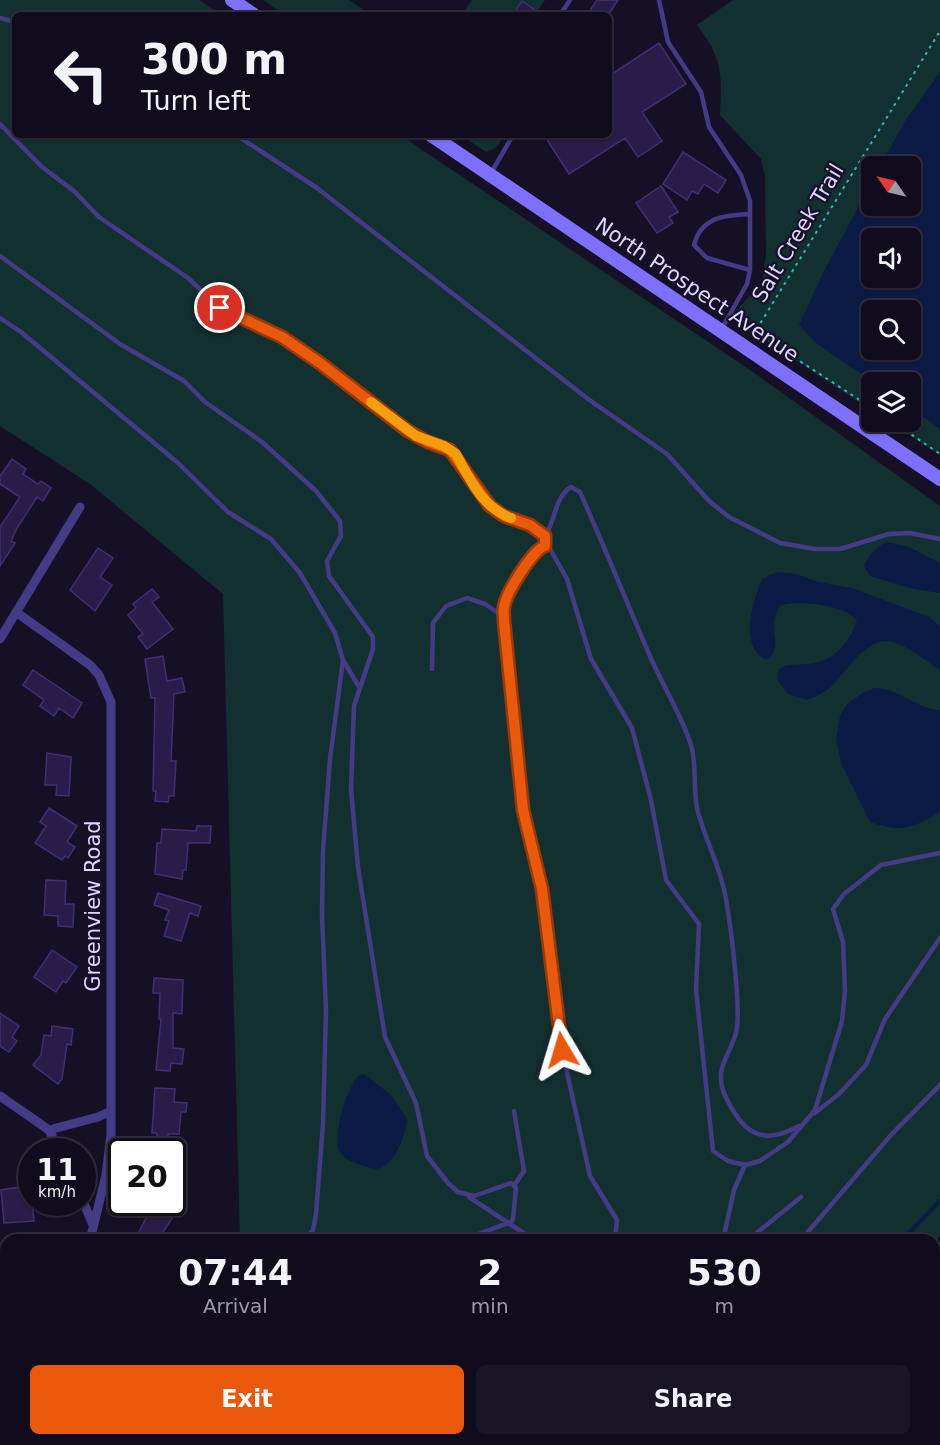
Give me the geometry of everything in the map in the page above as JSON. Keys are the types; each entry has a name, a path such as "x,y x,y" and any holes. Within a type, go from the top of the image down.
{"main road":[{"path":"232,0 250,12"},
{"name":"North Prospect Avenue","path":"435,138 940,479"}],"street":[{"path":"0,639 80,507"},
{"name":"Greenview Road","path":"16,612 90,665 99,675 111,702 111,1135 106,1175 91,1234"},
{"path":"0,1096 49,1130 53,1138"},
{"path":"49,1130 98,1117 111,1111"},
{"path":"89,1216 93,1225"}],"lane":[{"path":"659,0 668,42 701,92 709,127 741,175 750,201 750,270 743,296 720,331"},
{"path":"0,124 12,136"},
{"path":"14,138 42,167 74,191 99,218 188,278 220,308 282,337 320,363 408,431 450,450 490,506 504,516 530,525 545,536"},
{"path":"240,138 326,195 588,399 667,454 709,501 729,517 780,543 815,549 840,549 889,534 910,533 940,538"},
{"path":"490,175 511,138"},
{"path":"749,214 718,216 697,233 694,245 707,258 750,270"},
{"path":"0,256 120,344 183,381 205,402 267,446 316,491 340,521 340,536 327,561 329,576 373,637 373,649 360,687 351,737 353,825 382,1025 394,1059 416,1103 423,1146 427,1156 448,1184 525,1234"},
{"path":"0,318 21,332 164,450 228,512 271,539 300,573 329,619 343,660 360,687"},
{"path":"940,854 880,865 836,902 834,916 843,942 845,967 843,1011 815,1110 808,1119 788,1142 760,1161 745,1166 714,1151 711,1141 696,990 699,924 666,880 655,819 632,728 591,659 567,579 552,552 545,546 545,536 555,519 561,496 571,487 580,492 690,744 695,763 698,808 720,872 725,895 734,977 736,1034 721,1065 720,1081 724,1094 747,1128 762,1137 787,1132 808,1119 839,1094 866,1065 885,1019 940,938"},
{"path":"545,546 535,552 512,586 503,608 523,810 542,889 565,1066 590,1176 617,1220 616,1234"},
{"path":"432,669 433,623 446,606 467,598 485,604 504,617"},
{"path":"310,1234 313,1230 316,1214 323,1124 326,1010 322,909 324,834 334,724 343,660"},
{"path":"806,1234 891,1135 940,1085"},
{"path":"478,1234 513,1219 515,1184 524,1171 514,1111"},
{"path":"724,1234 734,1190 745,1166"},
{"path":"466,1195 474,1196 515,1184"},
{"path":"755,1234 801,1197"}],"path":[{"name":"Salt Creek Trail","path":"861,401 755,332 940,32"},
{"path":"908,432 940,454"}],"green space":[{"path":"0,0 199,0 217,12 12,12 12,138 404,138 753,372 940,506 940,1234 240,1234 223,594 90,484 0,426"},
{"path":"263,0 349,0 367,12 281,12"},
{"path":"472,0 545,0 537,11 522,2 516,12 464,12"},
{"path":"733,0 940,0 940,455 904,432 921,432 921,372 861,372 861,403 730,317 762,283 766,254 765,176 761,159 720,115 719,67 706,37 697,25"},
{"path":"465,138 502,138 497,147 486,152"}],"water":[{"path":"940,72 940,429 921,415 921,372 861,374 816,343 799,325 824,271 861,202 861,216 921,216 921,156 886,156 905,121"},
{"path":"887,542 909,547 940,563 940,593 913,589 870,576 864,566 868,558 873,551"},
{"path":"777,572 797,574 818,582 852,588 929,617 940,626 940,670 905,647 883,641 866,649 831,687 822,693 807,700 788,694 778,681 779,669 789,665 816,663 832,656 849,638 857,621 844,611 822,605 799,603 781,605 774,622 775,649 766,660 757,653 752,645 750,622 762,579"},
{"path":"875,688 892,691 923,706 940,710 940,812 914,826 899,828 870,822 841,763 836,739 840,716 847,704 864,692"},
{"path":"364,1074 390,1094 407,1118 403,1138 392,1159 388,1164 377,1169 350,1161 338,1149 338,1130 345,1101 358,1076"}],"building":[{"path":"597,0 618,0 610,12 589,12"},
{"path":"522,1 538,12 516,12"},
{"path":"659,43 686,84 642,112 662,141 638,157 625,138 569,174 546,138 612,138 612,74"},
{"path":"683,152 726,180 718,193 704,184 698,194 692,191 687,200 663,184"},
{"path":"661,186 678,212 669,217 673,223 657,233 636,203"},
{"path":"12,459 26,469 23,474 38,484 41,481 51,488 43,501 37,497 17,528 11,541 15,543 0,566 0,527 20,497 0,484 0,476"},
{"path":"98,548 113,558 100,577 112,585 95,611 70,590"},
{"path":"152,589 159,597 152,602 173,629 147,649 138,637 143,634 128,615 136,608 133,604"},
{"path":"163,656 167,681 182,678 185,692 174,694 171,761 176,761 174,796 169,796 168,802 155,801 156,791 153,791 155,698 151,698 145,659"},
{"path":"33,670 82,703 73,718 59,708 54,716 40,706 44,700 23,685"},
{"path":"47,753 71,757 69,796 56,795 57,785 45,785"},
{"path":"49,808 77,826 67,842 75,847 68,858 65,856 62,860 35,843 46,826 40,822"},
{"path":"197,826 211,826 210,843 188,843 186,870 183,870 182,879 155,874 157,843 161,843 162,829 196,831"},
{"path":"46,880 66,881 65,904 74,904 73,927 58,926 58,916 44,915"},
{"path":"158,893 201,906 198,916 190,913 181,941 164,936 169,921 165,920 169,910 154,905"},
{"path":"52,950 77,967 66,983 63,981 56,992 34,977"},
{"path":"154,978 183,980 182,1014 173,1013 173,1048 184,1049 182,1064 171,1063 170,1071 156,1070 161,1019 159,1019 160,993 153,993"},
{"path":"0,1013 19,1026 12,1037 17,1041 9,1052 0,1046"},
{"path":"52,1026 73,1029 71,1045 67,1044 62,1079 58,1084 33,1065 41,1055 44,1035 51,1036"},
{"path":"155,1088 175,1089 174,1102 187,1103 186,1112 181,1112 179,1134 168,1134 168,1138 157,1138 157,1133 152,1133"},
{"path":"18,1187 18,1216 34,1216 34,1221 4,1223 1,1190"},
{"path":"147,1216 173,1216 162,1234 138,1234"}],"waterway":[{"path":"908,1234 940,1201"}],"slow traffic":[{"path":"371,402 416,436 444,446 456,454 469,480 482,498 497,512 511,518"}],"route":[{"path":"220,308 241,320 282,337 308,353 408,431 428,442 444,446 456,454 469,480 490,506 504,516 537,528 545,536 545,546 535,552 512,586 503,608 523,810 542,889 545,928 562,1050"}]}
